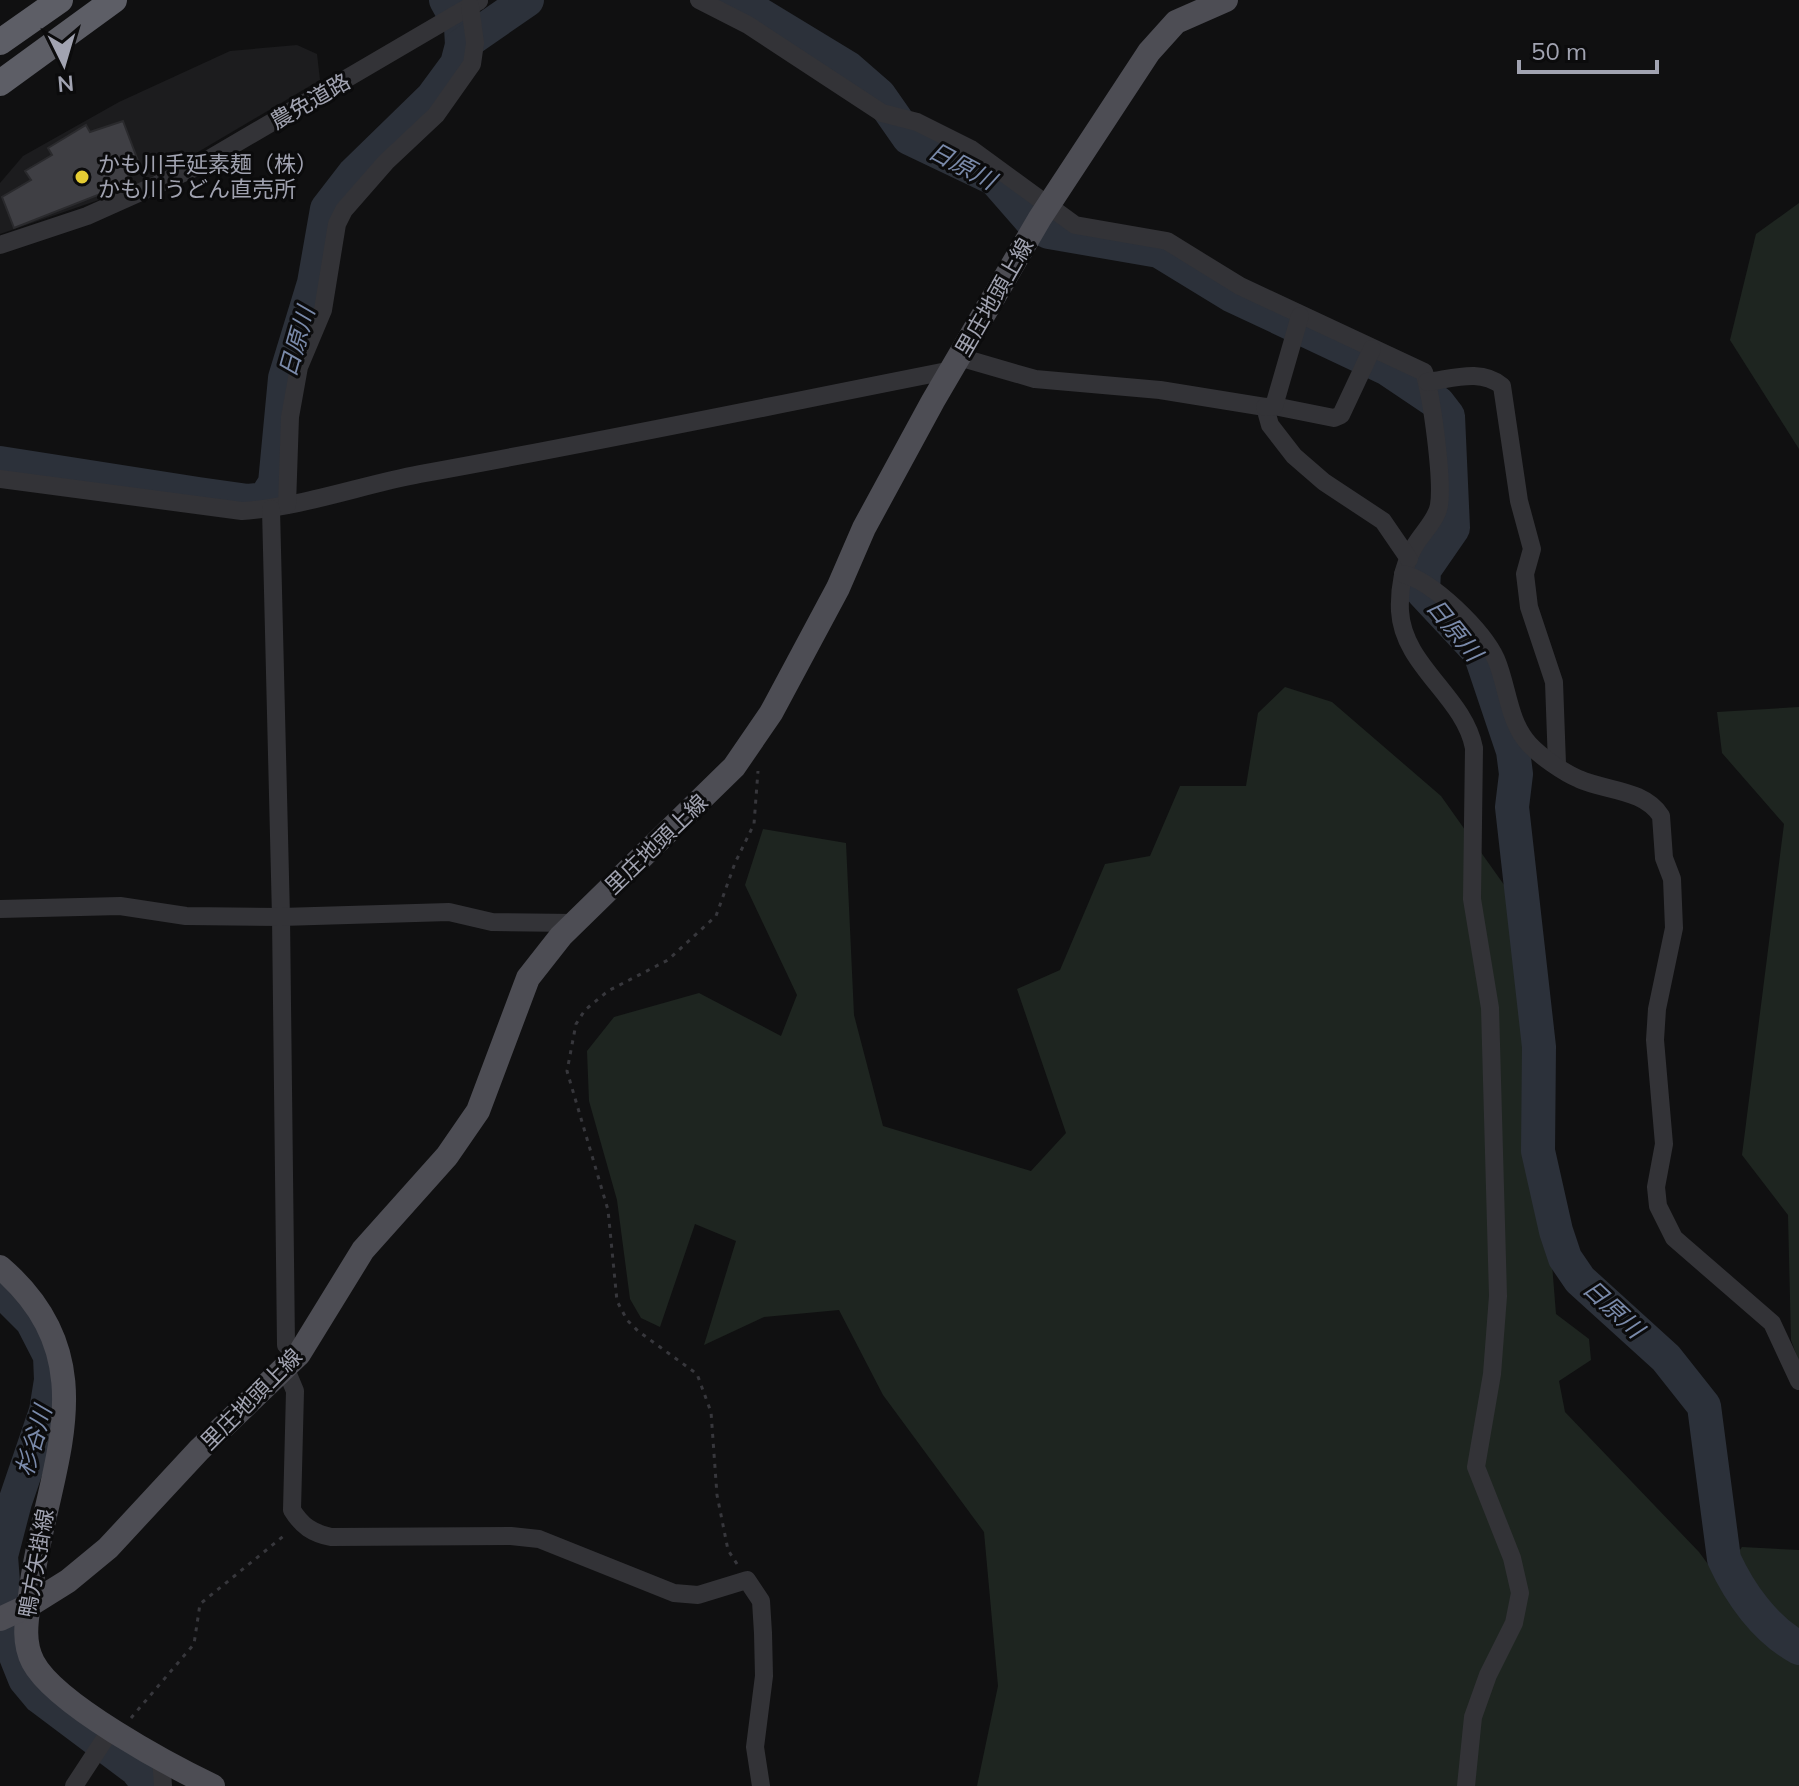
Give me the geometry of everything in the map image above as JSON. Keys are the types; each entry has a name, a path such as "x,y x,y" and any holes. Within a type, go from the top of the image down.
{"highway":[{"path":"0,42 60,0"},
{"path":"0,83 114,0"}],"main road":[{"name":"里庄地頭上線","path":"15,1612 68,1581 108,1548 199,1450 292,1361 363,1250 447,1156 478,1111 528,978 574,923 734,767 758,733 802,659 864,528 955,363 1040,219 1149,52 1176,22 1226,0"},
{"name":"鴨方矢掛線","path":"0,1267 36,1302 51,1326 65,1371 59,1444 34,1559 15,1612 25,1631 33,1662 108,1736 161,1758 213,1786"}],"street":[{"path":"699,0 748,25 882,113 904,118 971,149 1011,176 1040,219 1181,247 1297,324 1369,356 1424,372 1429,393 1439,505 1400,611 1405,639 1453,704 1471,735 1474,748 1472,899 1490,1008 1498,1296 1492,1374 1476,1467 1512,1558 1520,1593 1514,1623 1488,1675 1473,1717 1466,1786"},
{"path":"472,9 475,43 472,64 436,115 386,162 344,210 337,224 323,310 299,367 279,507 286,1345 292,1361 295,1391 292,1510 300,1523 315,1533 331,1537 539,1539 674,1593 698,1595 747,1580 761,1601 764,1676 755,1747 761,1786"},
{"name":"農免道路","path":"0,245 87,216 192,169 446,21 472,9"},
{"path":"1297,324 1270,406 1270,425 1294,456 1324,482 1383,521 1415,574 1486,643 1495,658 1519,730 1528,744 1576,779 1649,802 1661,816 1664,858 1672,879 1674,928 1662,974 1655,1040 1664,1144 1656,1187 1658,1206 1674,1238 1772,1323 1799,1381"},
{"path":"0,479 242,511 279,507 412,476 625,437 955,363 1035,379 1160,390 1334,418 1341,415 1369,356"},
{"path":"1429,393 1477,374 1494,379 1502,386 1519,501 1532,549 1525,574 1529,607 1554,682 1557,764"},
{"path":"0,909 120,906 186,916 281,917 449,912 492,922 574,923"},
{"path":"74,1786 108,1736"},
{"path":"161,1758 163,1786"}],"path":[{"path":"747,1580 728,1550 717,1495 711,1412 697,1374 638,1331 627,1320 617,1301 608,1210 567,1071 576,1024 585,1010 608,991 668,960 716,916 735,863 754,824 758,803 755,783 764,749 758,733"},
{"path":"108,1736 194,1644 200,1604 300,1523"}],"shaded area":[{"path":"297,45 317,54 320,80 176,165 119,193 0,234 0,183 23,156 119,102 230,51"},
{"path":"1799,203 1799,449 1730,340 1756,234"},
{"path":"1285,687 1332,702 1441,796 1507,889 1525,1047 1527,1171 1552,1264 1556,1314 1589,1339 1591,1360 1559,1381 1565,1412 1699,1552 1752,1624 1799,1656 1799,1786 977,1786 998,1686 984,1532 883,1395 839,1310 764,1317 704,1345 736,1241 695,1224 660,1327 641,1318 630,1299 617,1200 589,1101 587,1051 614,1017 699,993 781,1036 797,995 745,885 763,829 846,843 854,1015 883,1126 1031,1171 1066,1133 1017,989 1060,970 1105,864 1150,856 1180,786 1246,786 1258,713"},
{"path":"1799,707 1799,1362 1791,1340 1788,1215 1742,1155 1784,824 1722,753 1717,712"},
{"path":"1742,1547 1799,1550 1799,1641 1759,1600 1734,1558"}],"building":[{"name":"かも川手延素麺（株） かも川うどん直売所","path":"123,121 140,166 127,172 131,182 14,228 2,197 31,180 25,171 52,155 48,148 86,125 90,132"}],"waterway":[{"path":"446,0 461,27 462,45"},
{"name":"日原川","path":"0,463 248,501 265,499 275,483 285,378 314,283 327,209 354,174 432,98 457,64 462,45 527,0"},
{"name":"日原川","path":"736,0 848,68 879,95 909,138 995,179 1036,226 1049,232 1159,251 1231,295 1386,368 1438,403 1448,416 1453,528 1424,570 1423,592 1480,653 1513,751 1516,774 1512,807 1539,1047 1538,1151 1556,1231 1565,1258 1580,1280 1666,1358 1704,1406 1724,1559 1755,1610 1775,1631 1799,1648"},
{"name":"杉谷川","path":"0,1289 32,1321 50,1356 51,1380 46,1411 15,1502 1,1556 7,1634 25,1679 40,1697 136,1769 150,1786"}],"place":[{"name":"かも川手延素麺（株） かも川うどん直売所","path":"82,177"}]}
